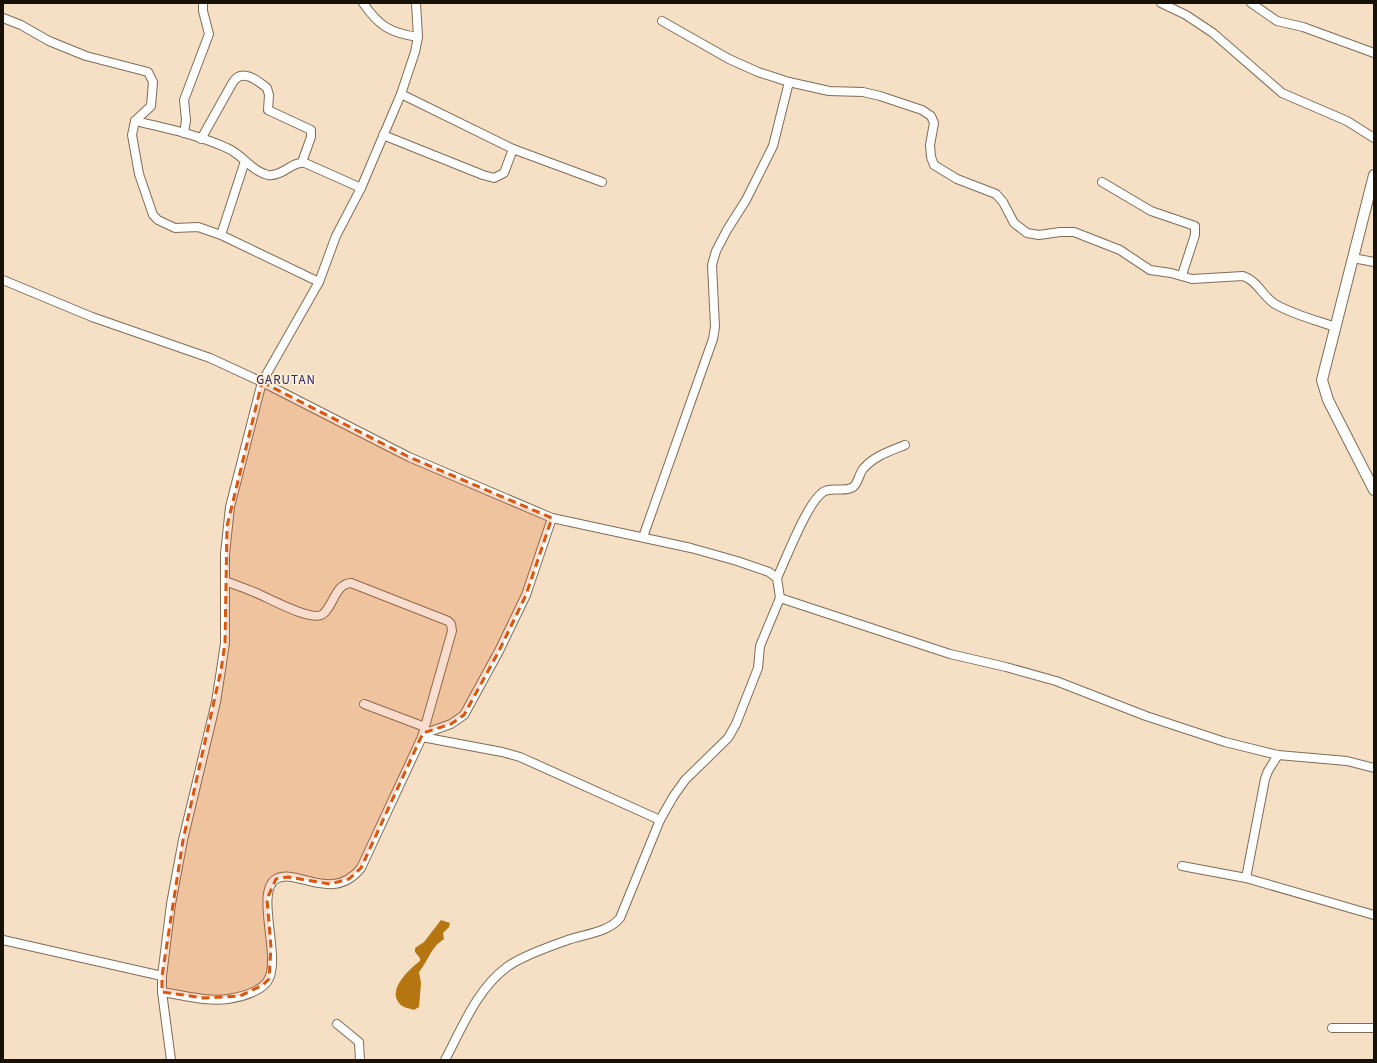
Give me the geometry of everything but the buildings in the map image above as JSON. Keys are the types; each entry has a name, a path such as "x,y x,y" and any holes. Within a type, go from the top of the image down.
{"street":[{"path":"184,133 186,120 184,100 209,34 203,11 203,3"},
{"path":"363,3 373,17 385,28 400,35 418,37"},
{"path":"171,1060 162,992 162,976 171,904 183,840 216,702 225,643 225,554 230,506 262,382 319,282 336,236 361,188 401,94 415,52 418,37 416,3"},
{"path":"1161,3 1186,15 1213,33 1282,93 1347,121 1374,138"},
{"path":"1251,3 1277,21 1303,27 1374,53"},
{"path":"3,18 21,25 49,41 86,56 148,72 153,82 151,106 135,121 133,127 133,143 141,181 153,215 158,220 175,228 198,227 221,235 319,282"},
{"path":"662,21 729,59 758,72 789,82 829,91 863,92 922,110 931,116 933,120 934,127 930,145 931,157 934,165 957,179 996,194 1003,202 1009,215 1020,229 1033,235 1060,232 1082,235 1127,253 1150,270 1182,275 1198,280 1237,276 1248,278 1268,299 1276,304 1298,315 1336,327"},
{"path":"135,121 184,133 201,139 229,148 260,172 270,175 283,172 302,162 311,137 310,130 268,110 269,95 267,88 244,75 235,78 201,139"},
{"path":"643,537 713,339 715,327 712,265 723,237 746,200 773,146 789,82"},
{"path":"401,94 514,149 602,182"},
{"path":"383,135 494,178 504,173 514,149"},
{"path":"221,235 245,161"},
{"path":"302,162 361,188"},
{"path":"1374,175 1367,196 1336,327 1323,372 1324,390 1374,490"},
{"path":"1102,182 1151,211 1195,226 1195,235 1182,275"},
{"path":"1353,258 1374,262"},
{"path":"3,280 92,317 210,358 262,382 409,457 552,518 643,537 737,561 770,572 777,578"},
{"path":"445,1060 482,993 494,979 508,967 564,941 615,924 620,918 660,820 673,797 685,780 732,732 746,701 758,668 760,646 780,598 777,578 811,506 822,492 852,488 863,468 873,460 905,445"},
{"path":"423,733 451,724 464,715 499,651 526,595 552,518"},
{"path":"162,992 204,998 228,999 252,991 267,982 270,975 271,962 267,899 272,882 276,879 288,877 315,883 330,884 356,875 368,854 423,733 433,692 452,635 452,627 448,622 351,583 341,587 324,614 318,616 287,607 255,592 225,581"},
{"path":"780,598 950,654 1006,667 1056,681 1146,716 1225,742 1278,755 1347,761 1374,768"},
{"path":"364,704 423,733 520,757 660,820"},
{"path":"1246,878 1265,779 1278,755"},
{"path":"1182,866 1246,878 1374,915"},
{"path":"3,940 162,976"},
{"path":"337,1024 359,1042 360,1060"},
{"path":"1332,1028 1374,1028"}],"highlighted area":[{"path":"262,382 409,457 552,518 526,595 499,651 464,715 451,724 423,733 361,868 349,879 330,884 288,877 276,879 267,899 271,947 269,979 263,985 240,996 204,998 162,992 162,976 183,840 221,670 225,643 227,526"}],"shaded area":[{"path":"441,920 450,923 449,927 443,933 444,939 436,946 419,972 421,983 419,1007 414,1010 404,1007 399,1003 396,997 398,985 407,973 420,961 420,958 415,952 415,948 424,942"}],"district":[{"name":"GARUTAN","path":"286,379"}]}
